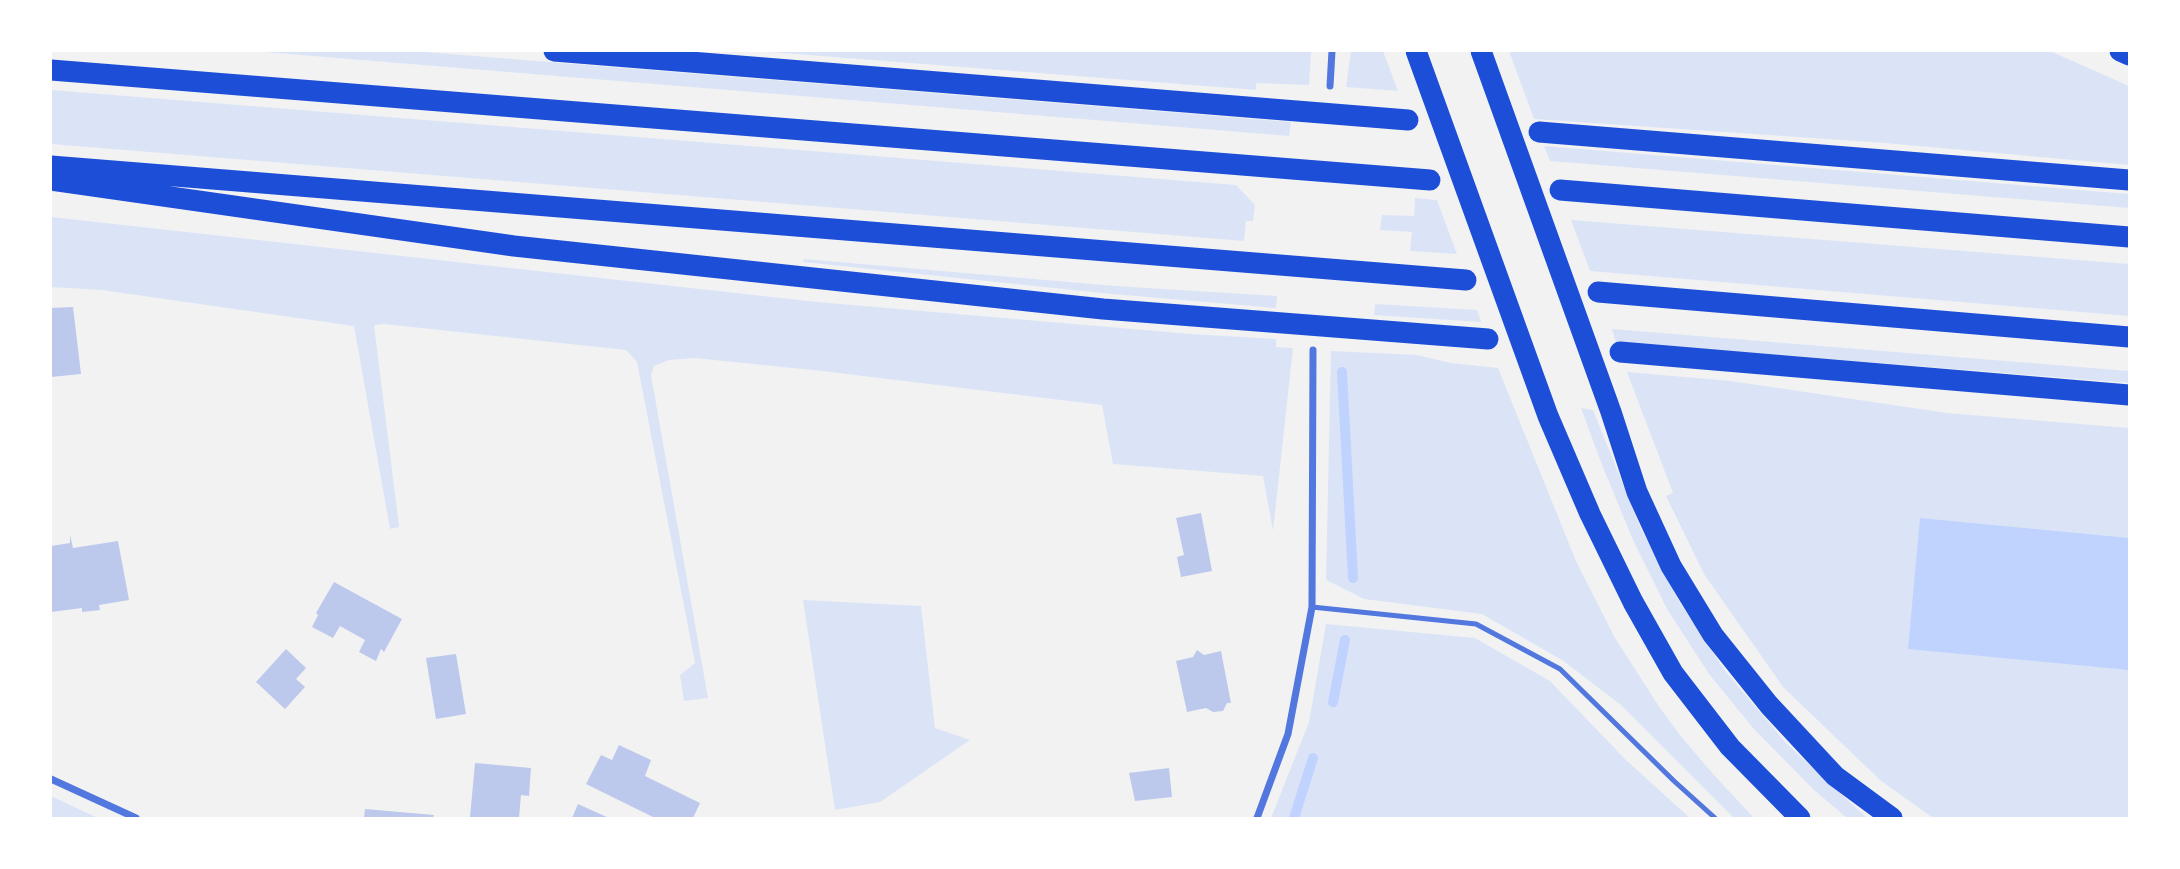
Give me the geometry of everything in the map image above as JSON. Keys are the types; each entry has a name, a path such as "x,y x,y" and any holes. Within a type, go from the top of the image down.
{"highway":[{"path":"554,51 1398,119"},
{"path":"1416,51 1548,416 1590,514 1621,577 1673,673 1730,747 1800,818"},
{"path":"1481,51 1611,412 1637,492 1671,566 1713,635 1769,705 1835,776 1892,818"},
{"path":"2120,51 2129,55"},
{"path":"51,70 1430,180"},
{"path":"1539,132 2129,180"},
{"path":"51,166 1466,280"},
{"path":"51,180 514,246 1102,309 1488,340"},
{"path":"1560,190 2129,237"},
{"path":"1598,292 2129,337"},
{"path":"1620,352 2129,395"}],"street":[{"path":"1329,86 1332,51"},
{"path":"1256,818 1288,734 1312,607 1313,350"},
{"path":"51,779 136,818"}],"lane":[{"path":"1312,607 1476,624 1560,669 1715,818"}],"shaded area":[{"path":"252,51 413,51 1291,122 1289,136"},
{"path":"757,51 1311,51 1309,85 1256,83 1256,90"},
{"path":"1351,51 1383,51 1398,91 1346,87"},
{"path":"1509,51 2050,51 2129,86 2129,165 1885,143 1534,119"},
{"path":"51,90 1236,185 1255,205 1253,221 1246,221 1244,241 51,144"},
{"path":"1544,146 2129,194 2129,208 1550,161"},
{"path":"1415,198 1437,200 1457,254 1410,251 1412,232 1380,230 1382,215 1414,216"},
{"path":"51,217 817,302 1276,339 1276,347 1293,348 1273,531 1263,476 1113,464 1102,405 822,371 694,358 669,360 654,366 651,375 708,698 684,701 680,675 695,663 637,362 626,350 374,325 399,527 390,529 354,326 102,290 51,287"},
{"path":"1571,220 2129,264 2129,316 1590,271"},
{"path":"804,259 1115,286 1277,296 1276,308 803,262"},
{"path":"1375,304 1477,310 1481,322 1374,315"},
{"path":"1612,329 2129,371 2129,383 1616,342"},
{"path":"1331,351 1417,355 1451,363 1498,368 1576,561 1615,638 1680,735 1754,818 1734,818 1621,705 1562,660 1482,614 1364,599 1326,580"},
{"path":"1627,372 1731,381 1947,413 2129,428 2129,818 1933,818 1880,780 1783,687 1704,574 1666,496 1673,493"},
{"path":"1581,408 1593,410 1641,529 1680,603 1726,672 1787,744 1867,818 1847,818 1814,790 1753,728 1709,674 1667,609 1633,540"},
{"path":"803,600 921,606 935,728 970,740 880,802 835,810"},
{"path":"1326,624 1475,638 1550,681 1626,760 1690,818 1271,818 1309,722"},
{"path":"51,796 87,813 98,818 51,818"}],"water":[{"path":"1920,518 2129,538 2129,670 1908,649"}],"building":[{"path":"73,307 81,374 51,377 51,308"},
{"path":"1201,513 1212,571 1181,577 1177,557 1184,555 1176,518"},
{"path":"70,535 73,548 118,541 129,600 99,605 100,610 82,612 82,608 51,612 51,546 70,543"},
{"path":"334,582 402,619 376,661 359,652 365,640 340,626 333,638 312,627 318,615 316,613"},
{"path":"286,649 306,668 296,679 305,687 285,709 256,682"},
{"path":"1197,650 1204,655 1221,651 1231,703 1227,703 1223,711 1213,712 1206,708 1187,712 1176,661 1193,657"},
{"path":"456,654 466,714 436,719 426,658"},
{"path":"619,745 651,760 645,776 700,803 693,818 655,818 586,784 601,755 612,760"},
{"path":"475,763 531,768 529,796 521,795 519,818 470,817"},
{"path":"1169,768 1172,797 1135,801 1129,773"},
{"path":"578,804 609,818 572,818"},
{"path":"365,809 434,815 433,818 364,818"}],"waterway":[{"path":"1342,372 1353,578"},
{"path":"1333,702 1345,640"},
{"path":"1294,818 1313,758"}]}
